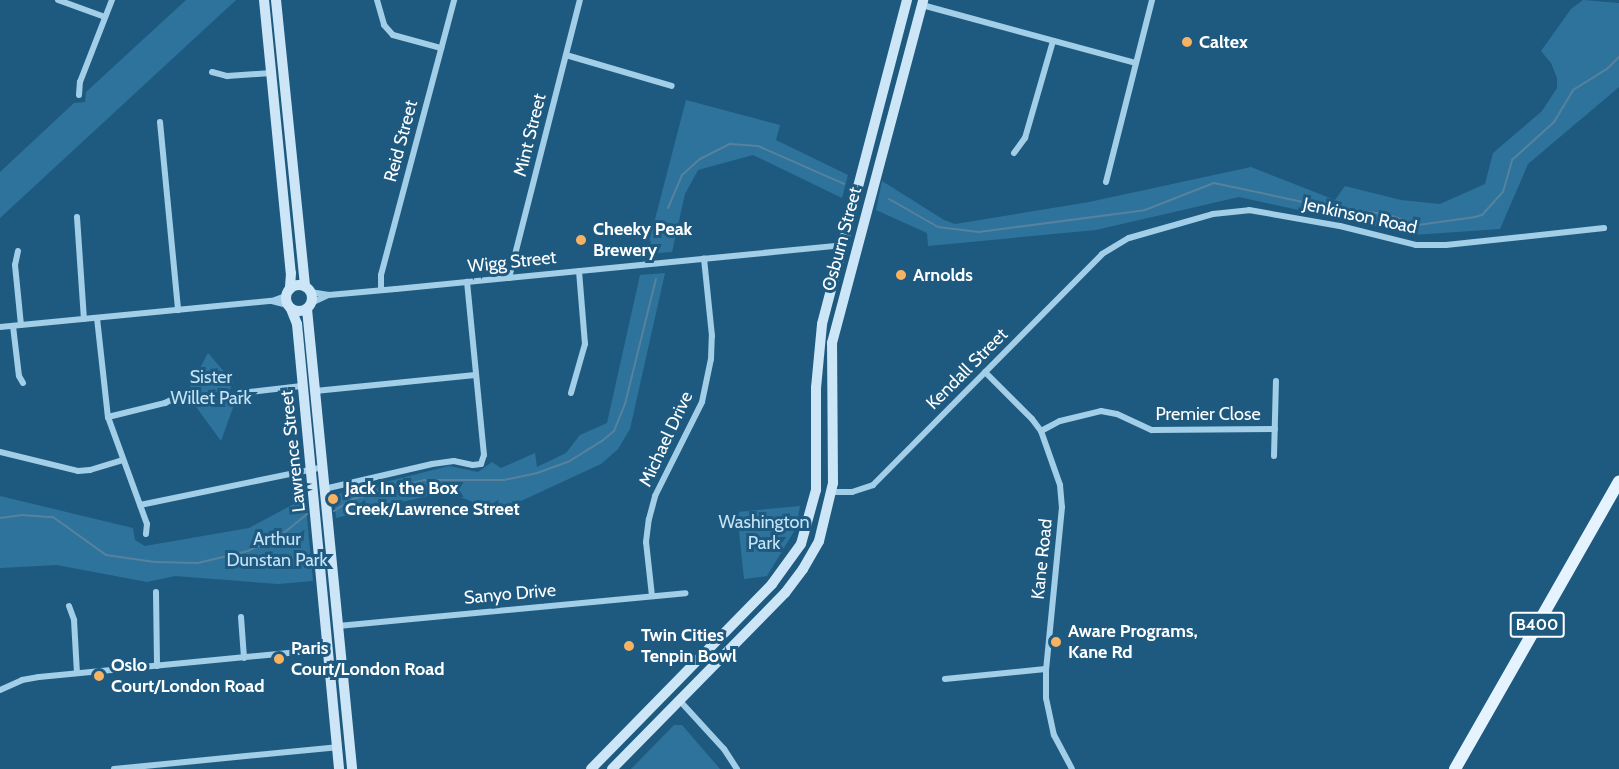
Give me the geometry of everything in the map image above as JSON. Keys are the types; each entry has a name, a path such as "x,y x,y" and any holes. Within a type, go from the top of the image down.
{"main road":[{"name":"B400","path":"1455,769 1619,482"}],"street":[{"path":"58,0 105,17"},
{"path":"79,95 81,82 112,0"},
{"name":"Lawrence Street","path":"264,0 277,72 288,181 292,280 289,300 297,324 311,469 319,491 334,648 352,769"},
{"name":"Lawrence Street","path":"276,0 277,72"},
{"path":"377,0 384,25 393,35 441,48"},
{"name":"Reid Street","path":"381,290 381,275 454,0"},
{"name":"Mint Street","path":"509,278 580,0"},
{"path":"906,0 1135,63"},
{"name":"Osburn Street","path":"591,769 772,584 789,562 807,529 816,490 817,362 822,324 906,0"},
{"path":"1106,182 1152,0"},
{"name":"Osburn Street","path":"612,769 795,581 819,541 831,492 831,351 923,3"},
{"path":"1014,153 1025,138 1053,41"},
{"path":"566,55 672,86"},
{"path":"212,72 227,76 277,72"},
{"path":"160,122 178,310"},
{"name":"Lawrence Street","path":"288,181 308,298 323,467 319,491"},
{"name":"Jenkinson Road","path":"1114,245 1172,224 1234,211 1263,211 1416,245 1604,228"},
{"path":"77,217 84,319"},
{"path":"841,245 858,246"},
{"name":"Wigg Street","path":"308,298 841,245"},
{"name":"Kendall Street","path":"831,492 852,492 873,485 1114,245"},
{"path":"18,251 15,265 17,325 19,376 23,383"},
{"name":"Michael Drive","path":"652,596 646,542 655,496 693,423 710,370 712,336 704,258"},
{"path":"571,393 585,344 579,271"},
{"path":"319,491 432,464 454,461 473,465 481,464 484,455 467,282"},
{"path":"297,285 308,298 299,312 289,300 297,285"},
{"name":"Wigg Street","path":"308,298 329,295"},
{"path":"0,327 289,300"},
{"path":"97,318 108,417 147,524 146,534"},
{"name":"Kane Road","path":"985,372 1041,431 1055,464 1060,485 1062,507 1046,669 1049,720 1072,769"},
{"path":"315,391 475,375"},
{"name":"Premier Close","path":"1274,456 1276,381"},
{"path":"240,393 302,386"},
{"path":"108,417 165,403 181,395"},
{"name":"Premier Close","path":"1041,431 1060,421 1101,411 1117,414 1152,430 1275,429"},
{"path":"0,452 78,471 90,470 122,460"},
{"path":"140,505 323,467"},
{"path":"816,490 831,492"},
{"path":"156,592 157,666"},
{"name":"Sanyo Drive","path":"332,626 685,592"},
{"path":"69,606 74,620 77,673"},
{"path":"242,617 244,658"},
{"path":"0,690 22,680 77,673 334,648"},
{"name":"Lawrence Street","path":"334,648 339,769"},
{"path":"945,679 1046,669"},
{"path":"668,690 724,748 737,769"},
{"path":"114,769 337,747"}],"green space":[{"path":"186,0 236,0 0,218 0,172 74,103 85,102 86,92"},
{"path":"1583,0 1619,3 1619,87 1528,164 1500,229 1413,235 1239,197 1096,230 928,246 927,233 876,210 882,181 944,220 955,224 1089,202 1251,167 1335,200 1345,186 1401,200 1440,204 1485,184 1493,153 1542,111 1557,88 1557,78 1551,63 1541,51 1571,9"},
{"path":"686,100 780,125 776,140 848,175 842,198 753,155 698,170 685,194 672,252 646,254"},
{"path":"665,273 630,429 618,449 601,464 521,501 498,506 475,503 453,494 431,495 336,518 334,495 449,466 478,472 492,462 501,468 535,453 537,467 566,453 580,435 607,423 640,275"},
{"name":"Sister Willet Park","path":"208,353 233,382 229,392 235,402 221,441 191,400 190,387"},
{"name":"Arthur Dunstan Park","path":"0,496 133,528 135,540 145,546 249,528 305,498 313,581 278,584 175,576 147,582 57,565 0,568"},
{"name":"Washington Park","path":"800,506 796,528 767,576 744,579 737,512"},
{"path":"674,725 682,725 720,769 631,769"}],"waterway":[{"path":"889,199 938,227 979,232 1145,210 1214,183 1332,208 1386,214 1418,225 1475,217 1482,215 1503,192 1512,160 1554,122 1573,90 1607,69 1619,57"},
{"path":"668,208 682,175 700,159 730,144 758,146 844,184"},
{"path":"334,511 353,499 424,480 504,480 537,473 568,462 602,441 614,431 625,404 656,279"},
{"path":"0,518 22,515 53,517 106,555 155,562 198,563 248,551 280,536 307,514"}],"place":[{"name":"Caltex","path":"1187,42"},
{"name":"Cheeky Peak Brewery","path":"581,240"},
{"name":"Arnolds","path":"901,275"},
{"name":"Jack In the Box Creek/Lawrence Street","path":"333,499"},
{"name":"Aware Programs, Kane Rd","path":"1056,642"},
{"name":"Twin Cities Tenpin Bowl","path":"629,646"},
{"name":"Paris Court/London Road","path":"279,659"},
{"name":"Oslo Court/London Road","path":"99,676"}]}
